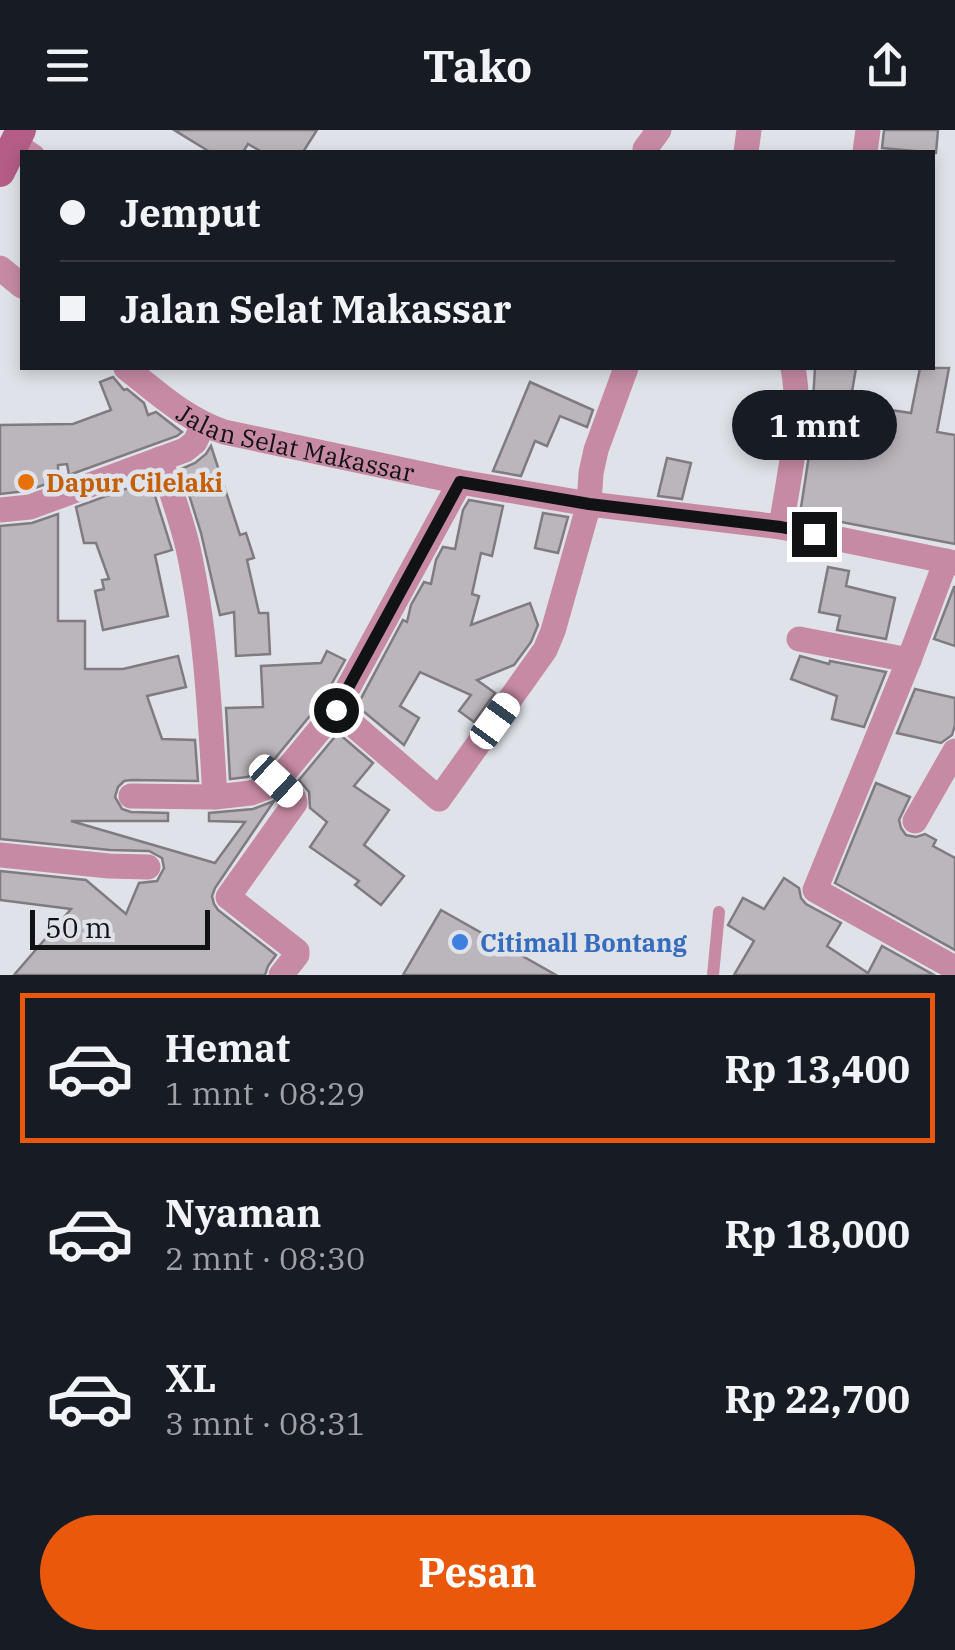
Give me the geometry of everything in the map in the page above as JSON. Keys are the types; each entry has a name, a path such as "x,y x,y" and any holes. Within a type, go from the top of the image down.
{"street":[{"path":"0,172 26,140"},
{"path":"0,268 20,284"},
{"name":"Jalan Selat Makassar","path":"129,370 186,415 224,432 460,482 589,504 781,527 950,562"},
{"path":"336,710 439,800 545,650 589,504 596,450 625,370"},
{"path":"781,527 797,426 798,392 793,370"},
{"path":"0,510 30,507 160,459 190,446 203,425"},
{"path":"160,459 194,578 215,796"},
{"path":"132,796 251,794 276,781 336,710 460,482"},
{"path":"950,562 815,890 951,966"},
{"path":"799,638 909,660"},
{"path":"914,821 955,751"},
{"path":"276,781 295,803 228,897 297,951 281,975"},
{"path":"0,855 148,866"}],"lane":[{"path":"714,975 718,912"}],"building":[{"path":"174,130 317,130 304,150 258,150 248,144 244,150 207,150"},
{"path":"884,130 938,130 936,153 882,148"},
{"path":"949,368 937,432 955,435 955,544 800,514 810,449 815,370 856,370 850,404 911,413 920,370"},
{"path":"113,377 144,403 148,415 156,412 182,432 69,475 67,464 58,465 58,480 26,491 0,494 0,425 73,424 111,410 100,382"},
{"path":"530,382 593,410 587,427 560,416 547,446 535,441 521,476 493,471"},
{"path":"211,446 240,535 246,533 254,558 247,560 259,613 268,613 270,654 236,656 234,612 220,615 181,469 195,463"},
{"path":"667,458 691,463 682,499 658,496"},
{"path":"150,480 172,550 155,555 168,616 103,630 95,591 104,589 102,580 109,579 96,543 84,543 76,507"},
{"path":"469,500 503,506 492,556 481,553 472,594 479,596 471,625 530,603 538,625 514,665 477,680 495,693 474,722 459,711 471,695 420,672 400,706 419,718 404,745 357,706 403,620 407,622 424,582 431,584 443,547 455,549 463,510"},
{"path":"543,513 568,517 558,553 535,548"},
{"path":"58,514 58,621 85,621 85,669 123,669 178,656 186,687 147,696 162,739 195,740 198,781 131,780 118,787 115,797 122,809 168,813 168,821 71,821 215,863 245,822 209,821 209,813 253,809 274,801 212,896 218,910 276,955 265,975 14,975 71,909 0,900 0,871 86,880 126,914 139,883 157,881 164,868 162,858 149,851 0,839 0,526 32,523"},
{"path":"828,567 849,571 846,586 895,598 886,639 837,630 840,616 819,612"},
{"path":"955,587 955,646 934,639"},
{"path":"327,651 345,660 322,701 272,762 259,773 230,779 226,708 263,707 261,666 321,663"},
{"path":"800,656 886,672 864,727 832,719 837,696 791,679"},
{"path":"915,689 955,698 952,735 941,743 897,733"},
{"path":"338,733 373,763 354,786 389,810 364,845 404,876 381,905 355,885 359,881 310,847 327,822 310,808 309,792 299,780"},
{"path":"876,783 910,797 899,820 906,835 925,834 936,840 933,846 955,858 955,950 835,883"},
{"path":"784,878 799,888 806,904 841,923 827,946 868,973 882,946 934,975 734,975 754,941 728,925 743,898 764,909"},
{"name":"Citimall Bontang","path":"441,910 556,975 403,975"}],"place":[{"name":"Dapur Cilelaki","path":"26,482"},
{"name":"Citimall Bontang","path":"460,942"}],"route":[{"path":"336,710 460,482 589,504 814,534"}]}
